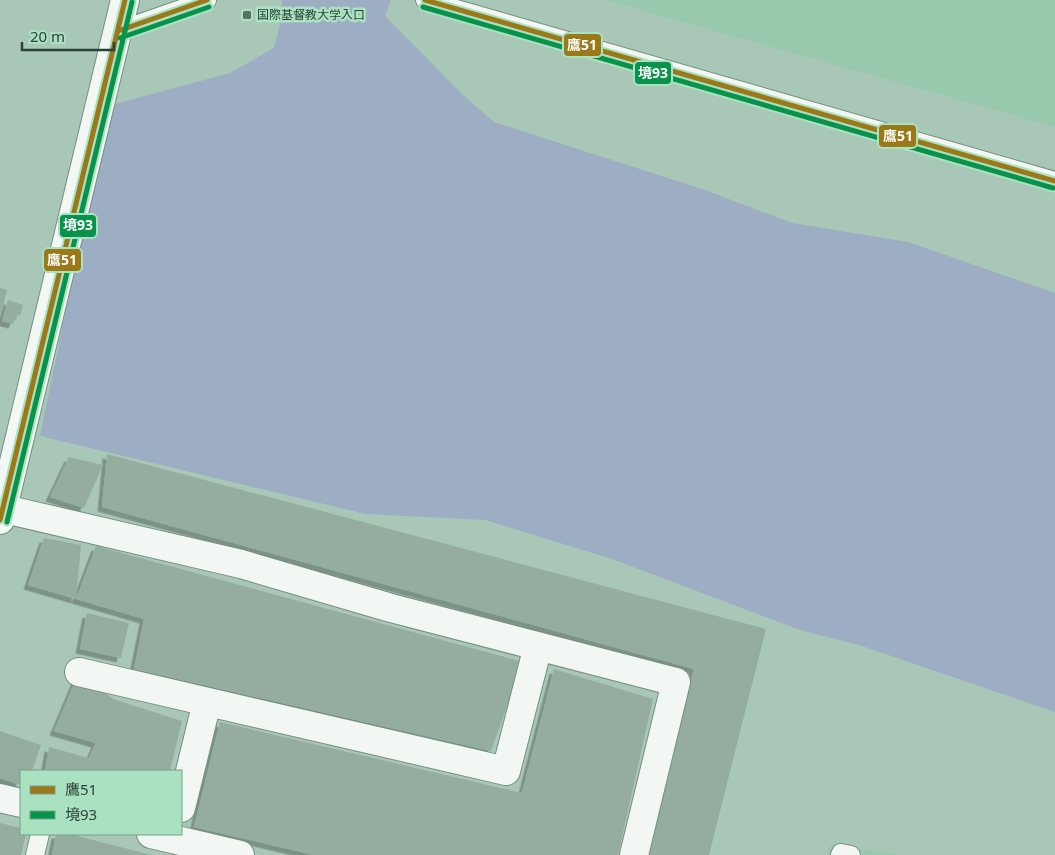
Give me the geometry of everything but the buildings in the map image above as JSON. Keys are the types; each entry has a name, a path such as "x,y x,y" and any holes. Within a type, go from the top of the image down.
{"street":[{"path":"125,0 1,512 241,564 391,608 676,682 634,855"},
{"path":"79,672 506,771 538,646"},
{"path":"182,804 207,702"},
{"path":"0,798 20,803"},
{"path":"166,836 240,855"}],"lane":[{"path":"118,31 207,0"},
{"path":"425,0 1055,181"},
{"path":"35,855 40,835"},
{"path":"840,855 841,853 851,855"}],"shaded area":[{"path":"282,0 391,0 385,16 462,94 494,122 705,190 792,223 908,242 1055,293 1055,712 859,645 800,630 612,559 485,520 366,514 40,436 108,106 230,73 274,48 282,17"},
{"path":"605,0 1055,0 1055,127"},
{"path":"830,845 904,855 827,855"}],"transit line":[{"name":"鷹51","path":"0,520 125,0"},
{"name":"鷹51","path":"118,31 207,0"},
{"name":"鷹51","path":"425,0 1055,181"},
{"name":"境93","path":"7,522 132,2"},
{"name":"境93","path":"120,38 209,7"},
{"name":"境93","path":"423,7 1053,188"}],"place":[{"name":"国際基督教大学入口","path":"247,15"}]}
